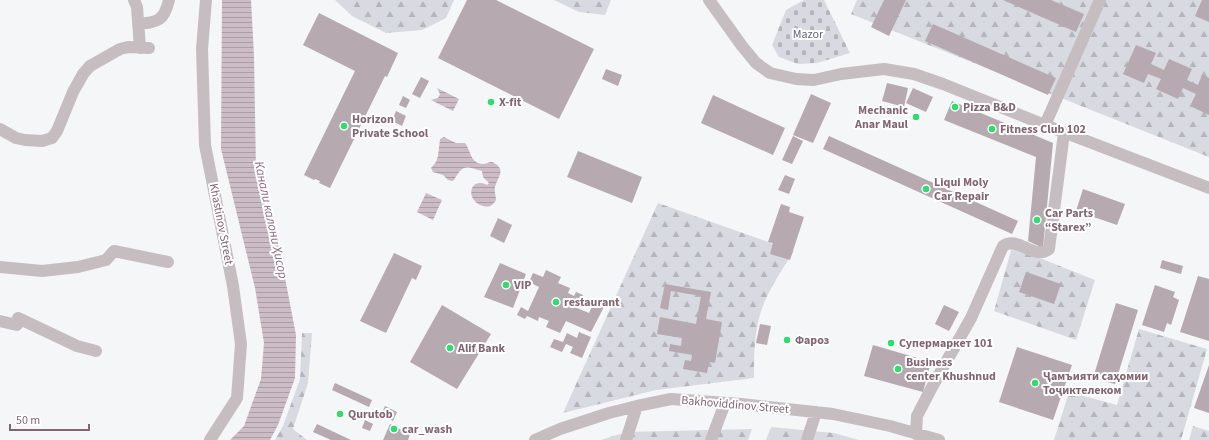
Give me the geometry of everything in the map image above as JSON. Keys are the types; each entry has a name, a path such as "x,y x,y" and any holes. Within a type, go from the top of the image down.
{"street":[{"path":"0,129 16,138 25,140 42,141 52,138 57,131 73,92 90,66 120,49 128,47 145,48 138,24 137,7 134,0"},
{"path":"138,24 158,20 165,14 169,0"},
{"name":"Khastinov Street","path":"206,0 202,49 205,145 233,286 241,344 237,398 210,440"},
{"path":"709,0 756,63 770,73 796,79 814,80 841,74 884,69 914,74 1209,188"},
{"path":"1045,125 1100,0"},
{"path":"916,434 917,416 971,318 1003,246 1012,242 1039,253 1045,252 1049,249 1064,133"},
{"path":"0,267 42,271 78,267 106,260 114,251 168,262"},
{"path":"0,321 17,325 18,318 77,346 96,351"},
{"name":"Bakhoviddinov Street","path":"535,440 560,430 637,406 671,399 746,404 816,412 890,426 939,440"},
{"path":"711,440 725,403"},
{"path":"626,440 637,406"},
{"path":"807,440 816,412"}],"green space":[{"path":"335,0 454,0 446,18 422,30 386,33 352,16"},
{"path":"554,0 611,0 605,15 579,12"},
{"name":"Mazor","path":"804,0 824,0 850,53 817,63 798,64 779,57 772,45 786,10"},
{"path":"857,0 1209,0 1209,157 851,14"},
{"path":"658,203 794,251 768,295 760,313 755,344 754,378 656,390 563,413"},
{"path":"1012,247 1095,280 1076,340 994,311"},
{"path":"1139,329 1207,349 1181,440 1054,440 1069,392 1117,405"},
{"path":"302,333 312,333 308,383 293,429 307,440 275,440 283,426 300,379"},
{"path":"1193,426 1209,431 1209,440 1189,440"},
{"path":"771,427 834,433 859,440 766,440"},
{"path":"752,429 748,440 601,440 626,432"}],"shaded area":[{"path":"222,0 251,0 254,56 256,170 267,213 279,247 296,335 295,378 278,425 270,440 230,440 244,426 261,379 264,343 255,288 221,149"},
{"path":"437,88 459,99 453,111 431,100 438,98 440,94"},
{"path":"444,137 456,143 465,143 473,159 479,163 483,164 492,162 499,167 500,173 495,189 496,200 491,206 485,207 477,203 471,194 473,186 481,183 487,185 489,183 483,177 482,171 468,167 462,169 452,181 448,180 443,175 433,172 431,168 436,162 438,156 440,139"},
{"path":"426,193 442,200 433,220 417,212"}],"building":[{"path":"467,0 496,0 594,49 559,119 438,58"},
{"path":"884,0 906,0 889,36 871,27"},
{"path":"1003,0 1051,0 1084,14 1076,32"},
{"path":"1202,0 1209,0 1209,22 1195,16"},
{"path":"319,13 398,53 387,77 385,76 330,188 319,183 320,181 304,175 355,71 303,45"},
{"path":"933,24 1056,78 1048,95 925,41"},
{"path":"1136,45 1156,53 1151,64 1164,70 1169,59 1192,69 1187,80 1198,85 1202,75 1209,78 1209,115 1190,106 1196,94 1183,88 1178,99 1156,89 1161,79 1148,74 1144,83 1123,74"},
{"path":"606,69 622,75 618,86 602,79"},
{"path":"421,77 429,81 420,98 412,94"},
{"path":"887,83 908,88 904,107 882,101"},
{"path":"913,88 933,97 926,112 906,103"},
{"path":"811,94 831,103 813,143 793,135"},
{"path":"713,95 785,128 773,155 701,123"},
{"path":"403,96 410,100 406,108 399,105"},
{"path":"952,101 1053,143 1043,248 1028,241 1036,157 944,120"},
{"path":"396,111 406,116 402,126 392,121"},
{"path":"793,136 803,141 792,164 782,160"},
{"path":"829,136 1018,221 1012,234 823,149"},
{"path":"578,151 642,177 632,203 567,177"},
{"path":"785,175 795,179 789,194 778,190"},
{"path":"1083,189 1125,204 1117,225 1076,211"},
{"path":"781,204 790,207 789,212 804,217 790,260 770,254 773,243 768,242"},
{"path":"498,218 512,225 504,243 490,236"},
{"path":"394,253 422,266 416,280 412,278 386,333 360,321"},
{"path":"1162,260 1183,266 1181,274 1160,268"},
{"name":"VIP","path":"500,263 526,274 513,308 484,297"},
{"name":"restaurant","path":"546,270 561,277 558,283 570,288 568,293 574,296 576,292 583,295 577,308 589,313 595,300 605,305 591,332 566,321 560,333 546,327 549,321 539,317 538,321 527,316 525,319 517,315 521,307 528,311 539,287 529,282 533,273 543,277"},
{"path":"1026,272 1061,284 1054,304 1019,292"},
{"path":"1198,276 1209,279 1209,341 1180,332"},
{"path":"665,284 711,292 706,319 722,322 715,363 709,362 707,373 683,369 685,360 691,361 692,355 669,351 670,344 681,346 682,338 657,334 660,317 696,324 701,296 671,291 668,310 660,308"},
{"path":"1155,285 1175,292 1173,297 1179,300 1171,325 1167,323 1164,332 1142,325"},
{"path":"1116,303 1138,310 1115,384 1093,378"},
{"name":"Alif Bank","path":"442,305 491,334 457,389 410,362"},
{"path":"944,305 959,312 949,331 935,324"},
{"path":"760,324 771,326 767,345 756,343"},
{"path":"579,332 591,337 582,358 570,353 573,347 566,344 562,352 550,347 554,339 563,342 567,333 577,338"},
{"name":"Business center Khushnud","path":"873,345 931,362 923,392 864,376"},
{"name":"Ҷамъияти саҳомии Тоҷиктелеком","path":"1017,347 1072,365 1053,420 999,402"},
{"path":"1209,365 1209,413 1194,408"},
{"path":"335,383 372,400 369,407 332,390"},
{"path":"385,406 397,412 393,421 381,415"},
{"path":"365,420 373,424 370,431 362,428"},
{"path":"317,424 351,440 331,440 313,432"},
{"name":"car_wash","path":"390,424 410,434 408,440 383,440"}],"place":[{"name":"X-fit","path":"491,102"},
{"name":"Pizza B&D","path":"955,107"},
{"name":"Mechanic Anar Maul","path":"916,117"},
{"name":"Horizon Private School","path":"344,126"},
{"name":"Fitness Club 102","path":"992,129"},
{"name":"Liqui Moly Car Repair","path":"926,189"},
{"name":"Car Parts “Starex”","path":"1037,220"},
{"name":"VIP","path":"506,285"},
{"name":"restaurant","path":"556,302"},
{"name":"Фароз","path":"787,340"},
{"name":"Супермаркет 101","path":"891,343"},
{"name":"Alif Bank","path":"450,348"},
{"name":"Business center Khushnud","path":"898,369"},
{"name":"Ҷамъияти саҳомии Тоҷиктелеком","path":"1035,383"},
{"name":"Qurutob","path":"340,414"},
{"name":"car_wash","path":"394,429"}],"water label":[{"name":"Канали калони Ҳисор","path":"271,220"}]}
